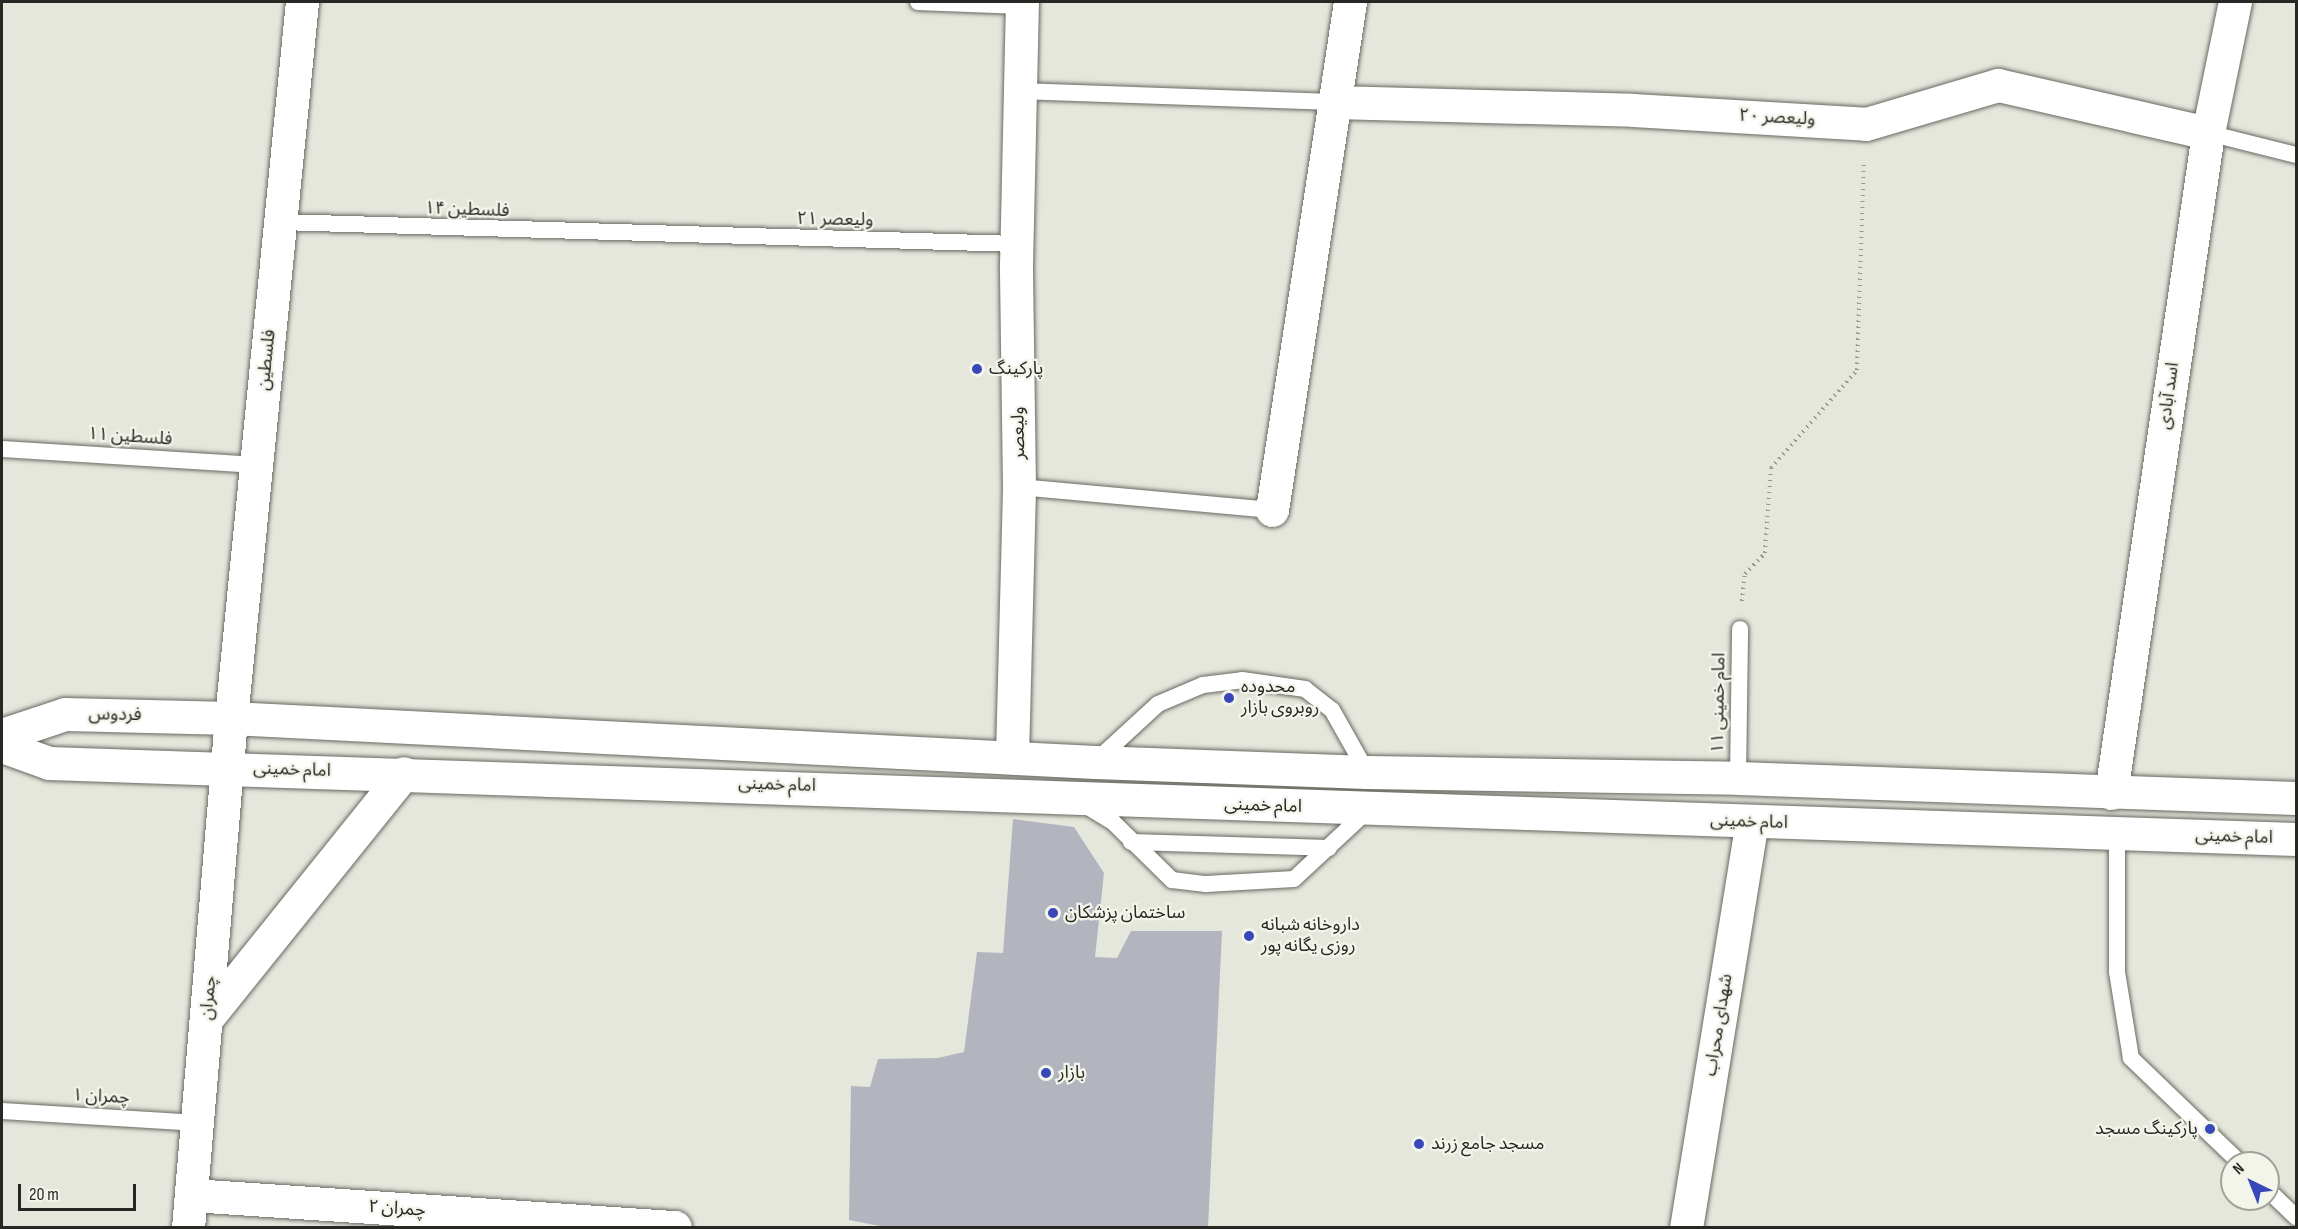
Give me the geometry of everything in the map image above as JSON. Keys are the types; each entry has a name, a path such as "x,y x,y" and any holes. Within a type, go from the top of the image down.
{"main road":[{"name":"فلسطین","path":"231,718 302,2"},
{"path":"1272,510 1350,2"},
{"name":"اسد آبادی","path":"2111,793 2208,133 2235,2"},
{"name":"ولیعصر","path":"1012,756 1019,487 1017,244 1021,4"},
{"name":"ولیعصر ۲۰","path":"1334,102 1632,110 1866,124 1998,85 2208,133"},
{"name":"فردوس","path":"2,735 65,714 231,718"},
{"name":"امام خمینی","path":"231,718 1095,762 1367,772 1738,778 2296,798"},
{"name":"چمران","path":"188,1227 229,768 231,718"},
{"path":"2,746 49,763 229,768"},
{"name":"امام خمینی","path":"229,768 1014,793 1075,799 1381,811 2296,839"},
{"path":"207,1018 404,773"},
{"name":"شهدای محراب","path":"1686,1227 1752,822"},
{"name":"چمران ۲","path":"191,1195 675,1227"}],"lane":[{"path":"918,2 1021,4"},
{"path":"1019,91 1334,102"},
{"path":"2208,133 2296,155"},
{"name":"فلسطین ۱۴","path":"280,222 652,236"},
{"name":"ولیعصر ۲۱","path":"652,236 1017,244"},
{"name":"فلسطین ۱۱","path":"2,449 256,465"},
{"path":"1019,487 1272,510"},
{"name":"امام خمینی ۱۱","path":"1738,778 1740,629"},
{"path":"1095,762 1158,704 1203,685 1242,680 1305,689 1332,710 1367,772"},
{"path":"1075,799 1113,822 1131,842 1172,879 1206,884 1294,879 1365,813 1381,811"},
{"path":"2117,833 2117,972 2132,1058 2228,1151"},
{"path":"1131,842 1329,848"},
{"name":"چمران ۱","path":"2,1111 199,1123"},
{"path":"2280,1202 2296,1217"}],"path":[{"path":"1740,629 1744,574 1765,553 1771,468 1857,370 1866,124"}],"building":[{"name":"بازار","path":"1013,819 1074,827 1104,873 1095,957 1117,958 1131,931 1222,931 1208,1228 890,1228 849,1220 851,1086 870,1087 878,1059 938,1058 964,1052 977,952 1003,953"}],"place":[{"name":"پارکینگ","path":"977,369"},
{"name":"محدوده روبروی بازار","path":"1229,698"},
{"name":"ساختمان پزشکان","path":"1053,913"},
{"name":"داروخانه شبانه روزی یگانه پور","path":"1249,936"},
{"name":"بازار","path":"1046,1073"},
{"name":"پارکینگ مسجد","path":"2210,1129"},
{"name":"مسجد جامع زرند","path":"1419,1144"}]}
